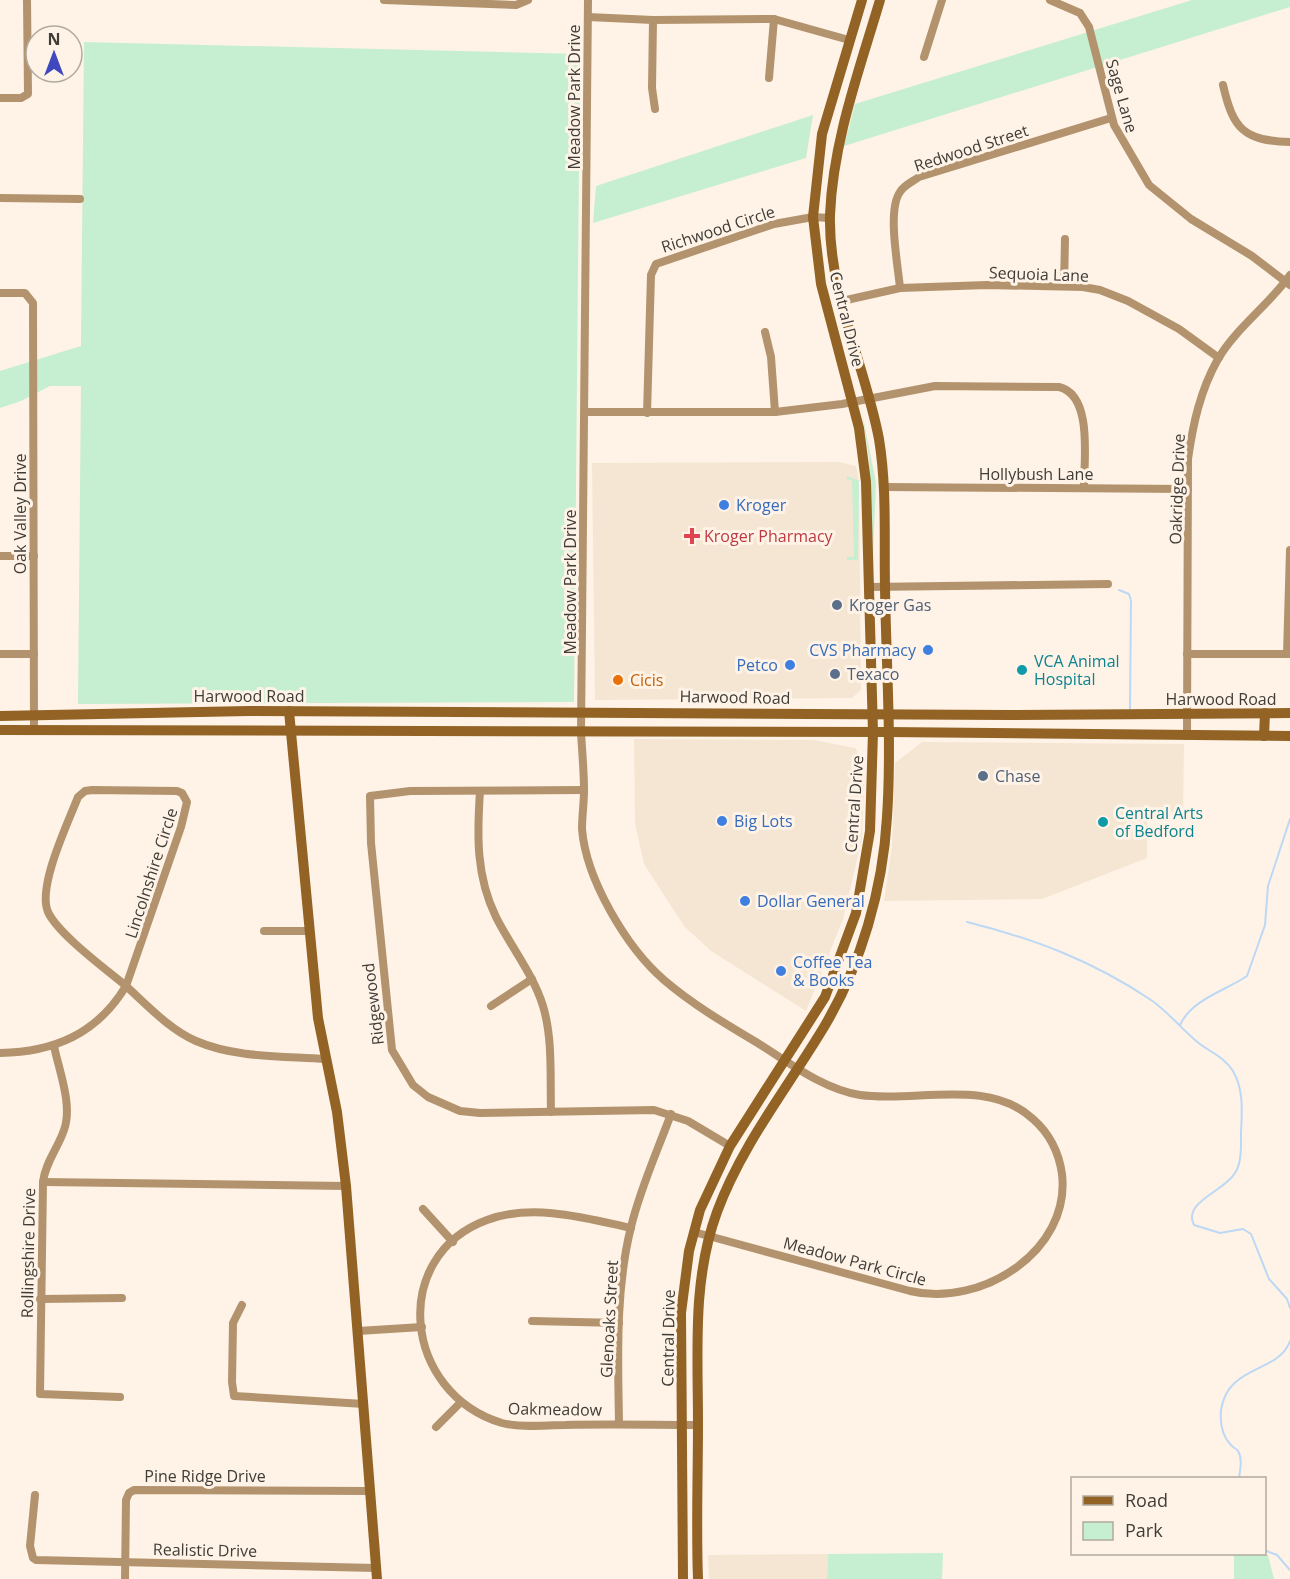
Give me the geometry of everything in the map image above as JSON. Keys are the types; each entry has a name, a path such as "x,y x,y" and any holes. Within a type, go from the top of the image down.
{"main road":[{"name":"Central Drive","path":"683,1579 681,1312 689,1251 704,1200 730,1146 825,997 856,913 867,855 873,795 873,732 866,482 852,402 821,284 813,217 822,134 862,0"},
{"name":"Central Drive","path":"698,1579 697,1305 709,1235 738,1165 798,1069 847,982 871,912 882,858 887,817 884,487 880,446 870,398 842,301 831,248 830,218 836,159 843,123 880,0"},
{"name":"Harwood Road","path":"0,717 289,711 1042,715 1290,713"},
{"path":"289,711 325,1059 337,1112 346,1186 377,1573"},
{"path":"721,712 722,731"},
{"path":"1264,736 1265,713"},
{"path":"1042,715 1044,734"},
{"name":"Harwood Road","path":"0,730 722,731 1290,736"},
{"path":"867,855 882,858"},
{"path":"833,976 847,982"}],"street":[{"path":"0,98 21,98 28,94 27,0"},
{"path":"384,0 516,5 528,1"},
{"name":"Meadow Park Drive","path":"588,0 582,829 594,876 610,911 638,951 664,980 691,1001 798,1069"},
{"path":"924,57 942,0"},
{"name":"Sage Lane","path":"1055,1 1080,13 1089,27 1111,118 1126,149 1159,195 1288,281"},
{"path":"588,16 653,20 774,19 849,40"},
{"path":"769,78 774,19"},
{"path":"653,20 652,88 655,109"},
{"path":"1223,85 1229,110 1237,125 1259,140 1290,142"},
{"name":"Redwood Street","path":"900,288 894,212 897,197 906,185 919,177 1111,118"},
{"path":"0,198 80,199"},
{"name":"Richwood Circle","path":"647,413 651,275 656,264 774,224 813,217 830,218"},
{"path":"1064,286 1065,239"},
{"name":"Oakridge Drive","path":"1187,736 1188,489 1192,423 1201,396 1219,358 1288,281"},
{"name":"Sequoia Lane","path":"842,301 900,288 1064,286 1100,290 1128,301 1179,329 1219,358"},
{"name":"Oak Valley Drive","path":"0,293 25,293 32,298 34,730"},
{"path":"765,332 771,357 775,412"},
{"path":"585,412 775,412 852,402 935,386 1065,388 1077,399 1083,419 1084,487"},
{"name":"Hollybush Lane","path":"884,487 1188,489"},
{"path":"1187,654 1289,654 1290,550"},
{"path":"0,556 34,556"},
{"path":"868,587 1108,584"},
{"path":"0,654 34,654"},
{"name":"Lincolnshire Circle","path":"92,790 177,791 184,796 187,808 126,986 77,944 51,917 47,907 47,886 81,794 92,790"},
{"name":"Ridgewood","path":"584,790 410,791 370,796 371,843 388,1039 399,1065 413,1085 437,1102 460,1111 480,1113 642,1110 671,1114 688,1121 730,1146"},
{"path":"480,792 477,838 482,879 496,917 532,979 545,1018 551,1112"},
{"path":"264,931 310,931"},
{"path":"491,1006 532,979"},
{"path":"0,1053 54,1046 97,1023 115,1005 126,986 164,1019 196,1041 247,1053 325,1059"},
{"name":"Rollingshire Drive","path":"54,1046 66,1101 66,1124 47,1167 43,1182 40,1394 120,1397"},
{"name":"Meadow Park Circle","path":"694,1232 910,1291 937,1296 968,1291 1005,1273 1035,1252 1052,1231 1062,1206 1064,1190 1058,1156 1043,1129 1018,1108 1006,1102 978,1096 858,1095 798,1069"},
{"name":"Glenoaks Street","path":"618,1424 619,1323 630,1228 671,1114"},
{"path":"43,1182 346,1186"},
{"path":"423,1209 453,1242"},
{"name":"Oakmeadow","path":"630,1228 563,1214 502,1216 467,1230 432,1266 426,1280 422,1327 428,1362 440,1381 461,1402 502,1423 515,1425 698,1425"},
{"path":"40,1299 122,1298"},
{"path":"242,1305 233,1323 234,1396 364,1404"},
{"path":"532,1321 619,1323"},
{"path":"358,1330 422,1327"},
{"path":"436,1427 461,1402"},
{"name":"Pine Ridge Drive","path":"125,1579 126,1500 129,1493 134,1490 370,1491"},
{"name":"Realistic Drive","path":"35,1495 30,1546 33,1558 377,1573"}],"shaded area":[{"path":"839,462 856,466 859,481 861,690 852,698 595,700 592,463"},
{"path":"634,739 814,740 855,748 865,764 862,839 843,919 806,1011 711,951 684,926 644,864 635,823"},
{"path":"922,742 1184,744 1183,812 1147,813 1147,858 1042,899 884,901 892,846 895,763"},
{"path":"828,1554 827,1579 709,1579 708,1555"}],"green space":[{"path":"1192,0 1290,0 1290,7 844,146 855,104"},
{"path":"84,42 580,54 574,702 78,704 81,386 50,386 21,401 0,408 0,371 81,346"},
{"path":"813,115 806,158 593,223 596,186"},
{"path":"862,412 876,483 873,555 869,458"},
{"path":"847,476 859,481 858,560 847,560 847,557 854,557 852,480 847,479"},
{"path":"943,1553 942,1579 827,1579 828,1554"},
{"path":"1234,1555 1268,1555 1274,1579 1234,1579"}],"waterway":[{"path":"1119,590 1129,594 1131,601 1130,712"},
{"path":"1180,1025 1192,1008 1247,976 1265,925 1268,886 1290,819"},
{"path":"967,922 1063,953 1129,986 1157,1004 1195,1040 1229,1066 1237,1078 1242,1101 1239,1164 1230,1179 1199,1203 1192,1217 1194,1225 1220,1233 1243,1229 1251,1234 1269,1279 1287,1299 1290,1308"},
{"path":"1239,1477 1240,1454 1226,1437 1221,1424 1221,1410 1225,1395 1233,1384 1284,1352 1290,1341"},
{"path":"1266,1551 1277,1555 1290,1570"}],"place":[{"name":"Kroger","path":"724,505"},
{"name":"Kroger Pharmacy","path":"692,536"},
{"name":"Kroger Gas","path":"837,605"},
{"name":"CVS Pharmacy","path":"928,650"},
{"name":"Petco","path":"790,665"},
{"name":"VCA Animal Hospital","path":"1022,670"},
{"name":"Texaco","path":"835,674"},
{"name":"Cicis","path":"618,680"},
{"name":"Chase","path":"983,776"},
{"name":"Big Lots","path":"722,821"},
{"name":"Central Arts of Bedford","path":"1103,822"},
{"name":"Dollar General","path":"745,901"},
{"name":"Coffee Tea & Books","path":"781,971"}]}
